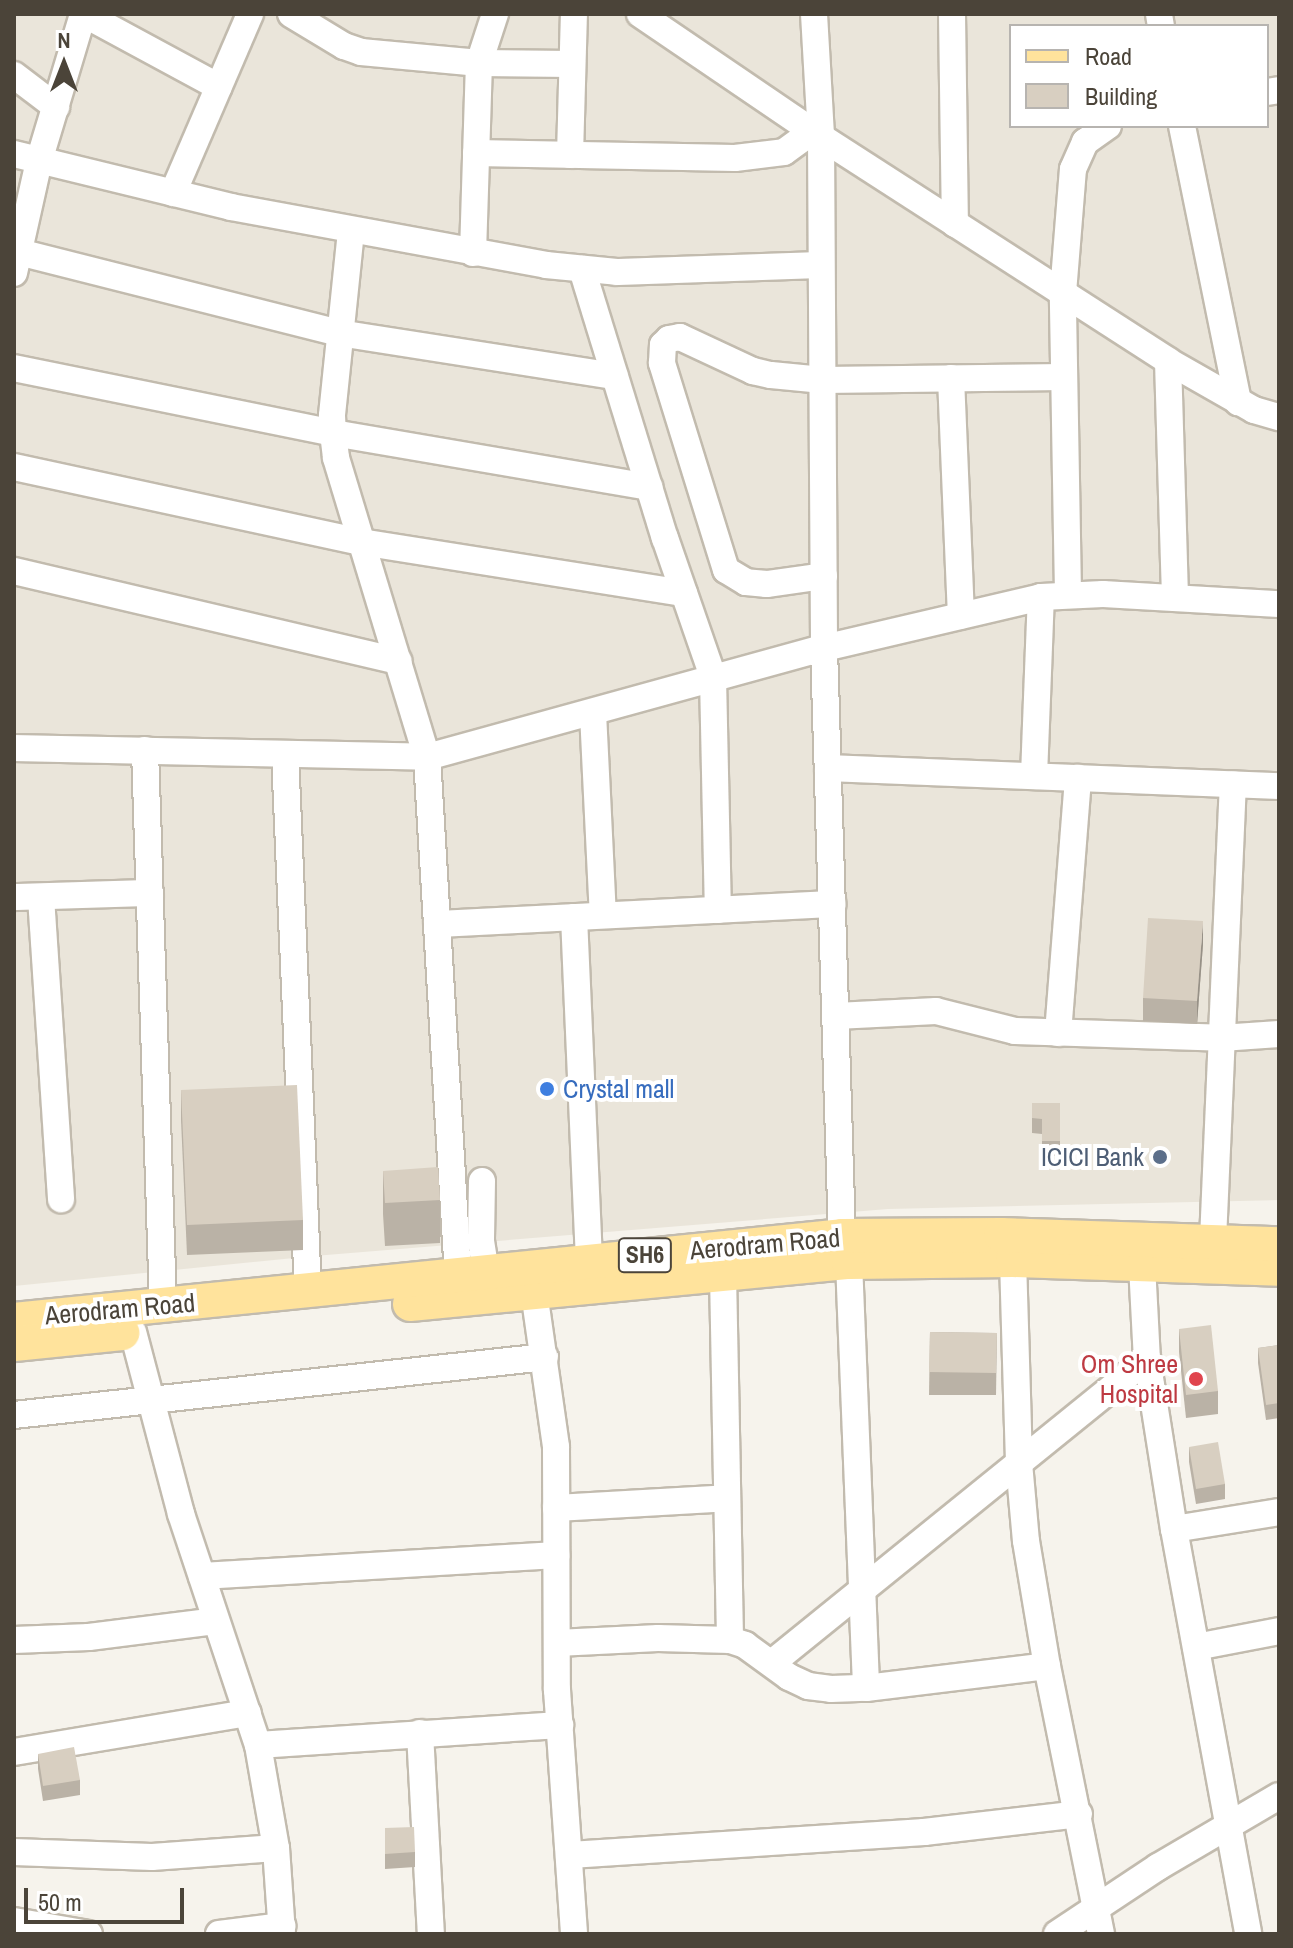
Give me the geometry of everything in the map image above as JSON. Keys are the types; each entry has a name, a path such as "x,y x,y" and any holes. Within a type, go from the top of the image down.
{"main road":[{"name":"Aerodram Road","path":"14,1320 589,1261 846,1249 1001,1235 1279,1244"},
{"name":"Aerodram Road","path":"14,1344 723,1274 846,1249 1013,1260 1279,1269"}],"street":[{"path":"219,87 84,14 56,107 26,158 17,262 339,333 615,376"},
{"path":"173,193 250,14"},
{"path":"291,14 344,46 361,52 479,63 572,64"},
{"path":"473,253 479,63 495,14"},
{"path":"570,155 574,14"},
{"path":"640,14 817,134 1168,361 1238,402 1279,417"},
{"path":"814,14 823,380 824,648 836,1016 866,1688"},
{"path":"952,14 955,224"},
{"path":"14,75 56,107"},
{"path":"1068,594 1063,293 1073,169 1085,142 1105,128"},
{"path":"1182,128 1238,402"},
{"path":"476,153 767,155 795,147 817,134"},
{"path":"26,158 351,231 582,269 686,272 821,265"},
{"path":"351,231 339,333 333,433 336,458 427,757 437,924 472,1274"},
{"path":"582,269 649,487 713,677 718,910"},
{"path":"824,576 767,584 746,582 726,570 662,363 663,345 669,339 680,337 753,371 823,380 1064,377"},
{"path":"1168,361 1175,598"},
{"path":"14,368 333,433 649,487"},
{"path":"951,378 961,616"},
{"path":"14,467 361,542 684,593"},
{"path":"14,571 399,661"},
{"path":"14,748 427,757 824,648 1041,597 1068,594 1279,604"},
{"path":"1034,776 1041,597"},
{"path":"593,713 603,915"},
{"path":"145,750 163,1305"},
{"path":"285,754 308,1291"},
{"path":"828,768 1279,786"},
{"path":"1058,1033 1078,778"},
{"path":"1213,1240 1233,784"},
{"path":"14,897 150,893"},
{"path":"41,897 61,1199"},
{"path":"437,924 832,904"},
{"path":"574,917 589,1261"},
{"path":"836,1016 936,1011 1015,1031 1221,1038 1279,1034"},
{"path":"472,1274 481,1241 482,1181"},
{"path":"1013,1260 1019,1463 1026,1541 1047,1666 1101,1934"},
{"path":"1142,1265 1147,1359 1174,1529 1248,1934"},
{"path":"723,1274 730,1640"},
{"path":"534,1292 556,1447 560,1725 574,1934"},
{"path":"133,1332 215,1621 258,1745 276,1848 282,1930 219,1934"},
{"path":"14,1415 545,1357"},
{"path":"772,1663 1147,1359"},
{"path":"556,1508 727,1498"},
{"path":"1174,1529 1279,1512"},
{"path":"202,1576 556,1555"},
{"path":"14,1640 89,1637 215,1621"},
{"path":"1196,1647 1279,1631"},
{"path":"557,1643 658,1638 730,1640 808,1686 866,1688 1047,1666"},
{"path":"14,1752 248,1713"},
{"path":"258,1745 560,1725"},
{"path":"420,1733 431,1934"},
{"path":"1057,1934 1279,1796"},
{"path":"570,1855 924,1832 1079,1814"},
{"path":"14,1852 152,1857 276,1848"},
{"path":"14,1921 89,1934"}],"shaded area":[{"path":"14,14 1279,14 1279,1200 888,1209 314,1256 14,1286"}],"building":[{"path":"1148,918 1203,921 1197,1001 1143,998"},
{"path":"297,1085 303,1220 187,1225 181,1090"},
{"path":"1032,1103 1060,1103 1060,1141 1042,1141 1042,1119 1032,1118"},
{"path":"438,1167 440,1200 385,1203 383,1171"},
{"path":"1211,1325 1218,1391 1186,1395 1179,1329"},
{"path":"930,1332 997,1333 996,1373 929,1372"},
{"path":"1279,1345 1279,1403 1266,1405 1258,1348"},
{"path":"1218,1442 1225,1484 1196,1489 1189,1447"},
{"path":"74,1747 80,1780 43,1786 38,1754"},
{"path":"414,1827 415,1852 385,1854 385,1828"}],"place":[{"name":"Crystal mall","path":"547,1089"},
{"name":"ICICI Bank","path":"1160,1157"},
{"name":"Om Shree Hospital","path":"1196,1379"}]}
